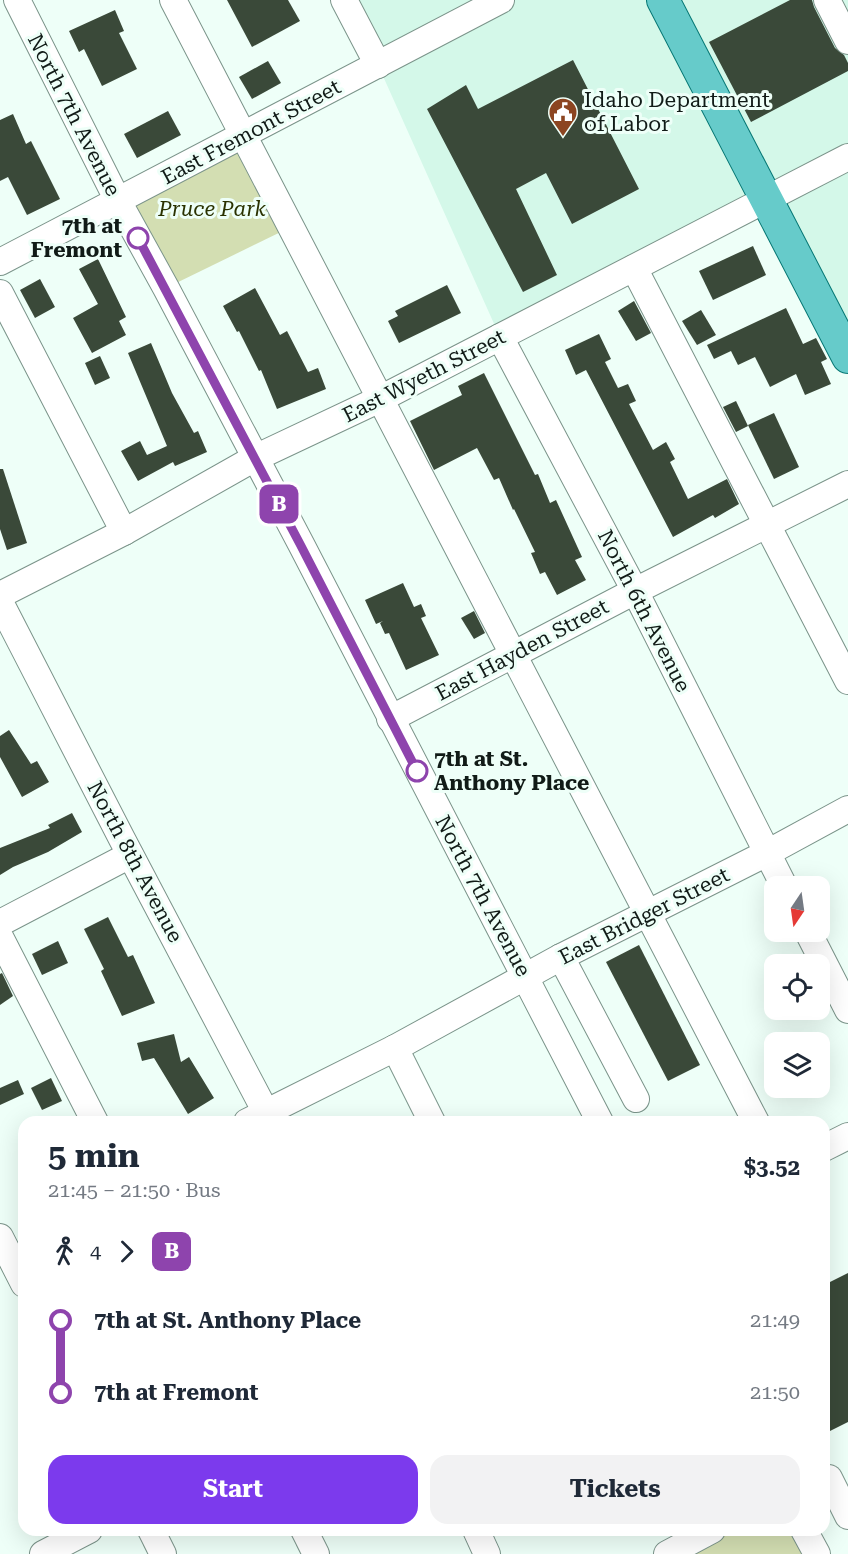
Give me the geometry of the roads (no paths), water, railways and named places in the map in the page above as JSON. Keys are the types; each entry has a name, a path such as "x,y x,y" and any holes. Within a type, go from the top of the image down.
{"main road":[{"path":"663,0 848,357"}],"street":[{"name":"North 7th Avenue","path":"17,0 118,201 255,458 597,1116"},
{"path":"173,0 753,1116"},
{"path":"344,0 378,65"},
{"name":"East Fremont Street","path":"0,262 501,0"},
{"path":"827,0 848,41"},
{"name":"East Wyeth Street","path":"0,595 124,532 255,458 380,399 848,157"},
{"path":"634,268 848,681"},
{"path":"0,293 124,532"},
{"name":"North 6th Avenue","path":"500,337 635,591 779,876"},
{"name":"East Hayden Street","path":"390,719 635,591 848,484"},
{"name":"North 8th Avenue","path":"0,602 260,1116"},
{"name":"East Bridger Street","path":"268,1116 525,976 767,854 848,809"},
{"path":"0,923 130,855"},
{"path":"0,937 92,1116"},
{"path":"812,942 848,1010"},
{"path":"561,957 636,1098"},
{"path":"395,1048 429,1116"},
{"path":"830,1145 848,1136"},
{"path":"7,1241 18,1269"},
{"path":"833,1478 848,1516"},
{"path":"43,1554 78,1536"},
{"path":"154,1536 163,1554"},
{"path":"307,1536 316,1554"},
{"path":"479,1536 488,1554"},
{"path":"667,1554 701,1536"},
{"path":"807,1536 817,1554"}],"place":[{"name":"Idaho Department of Labor","path":"563,138"},
{"name":"7th at Fremont","path":"138,238"},
{"name":"7th at St. Anthony Place","path":"417,771"}],"park label":[{"name":"Pruce Park","path":"212,209"}]}
